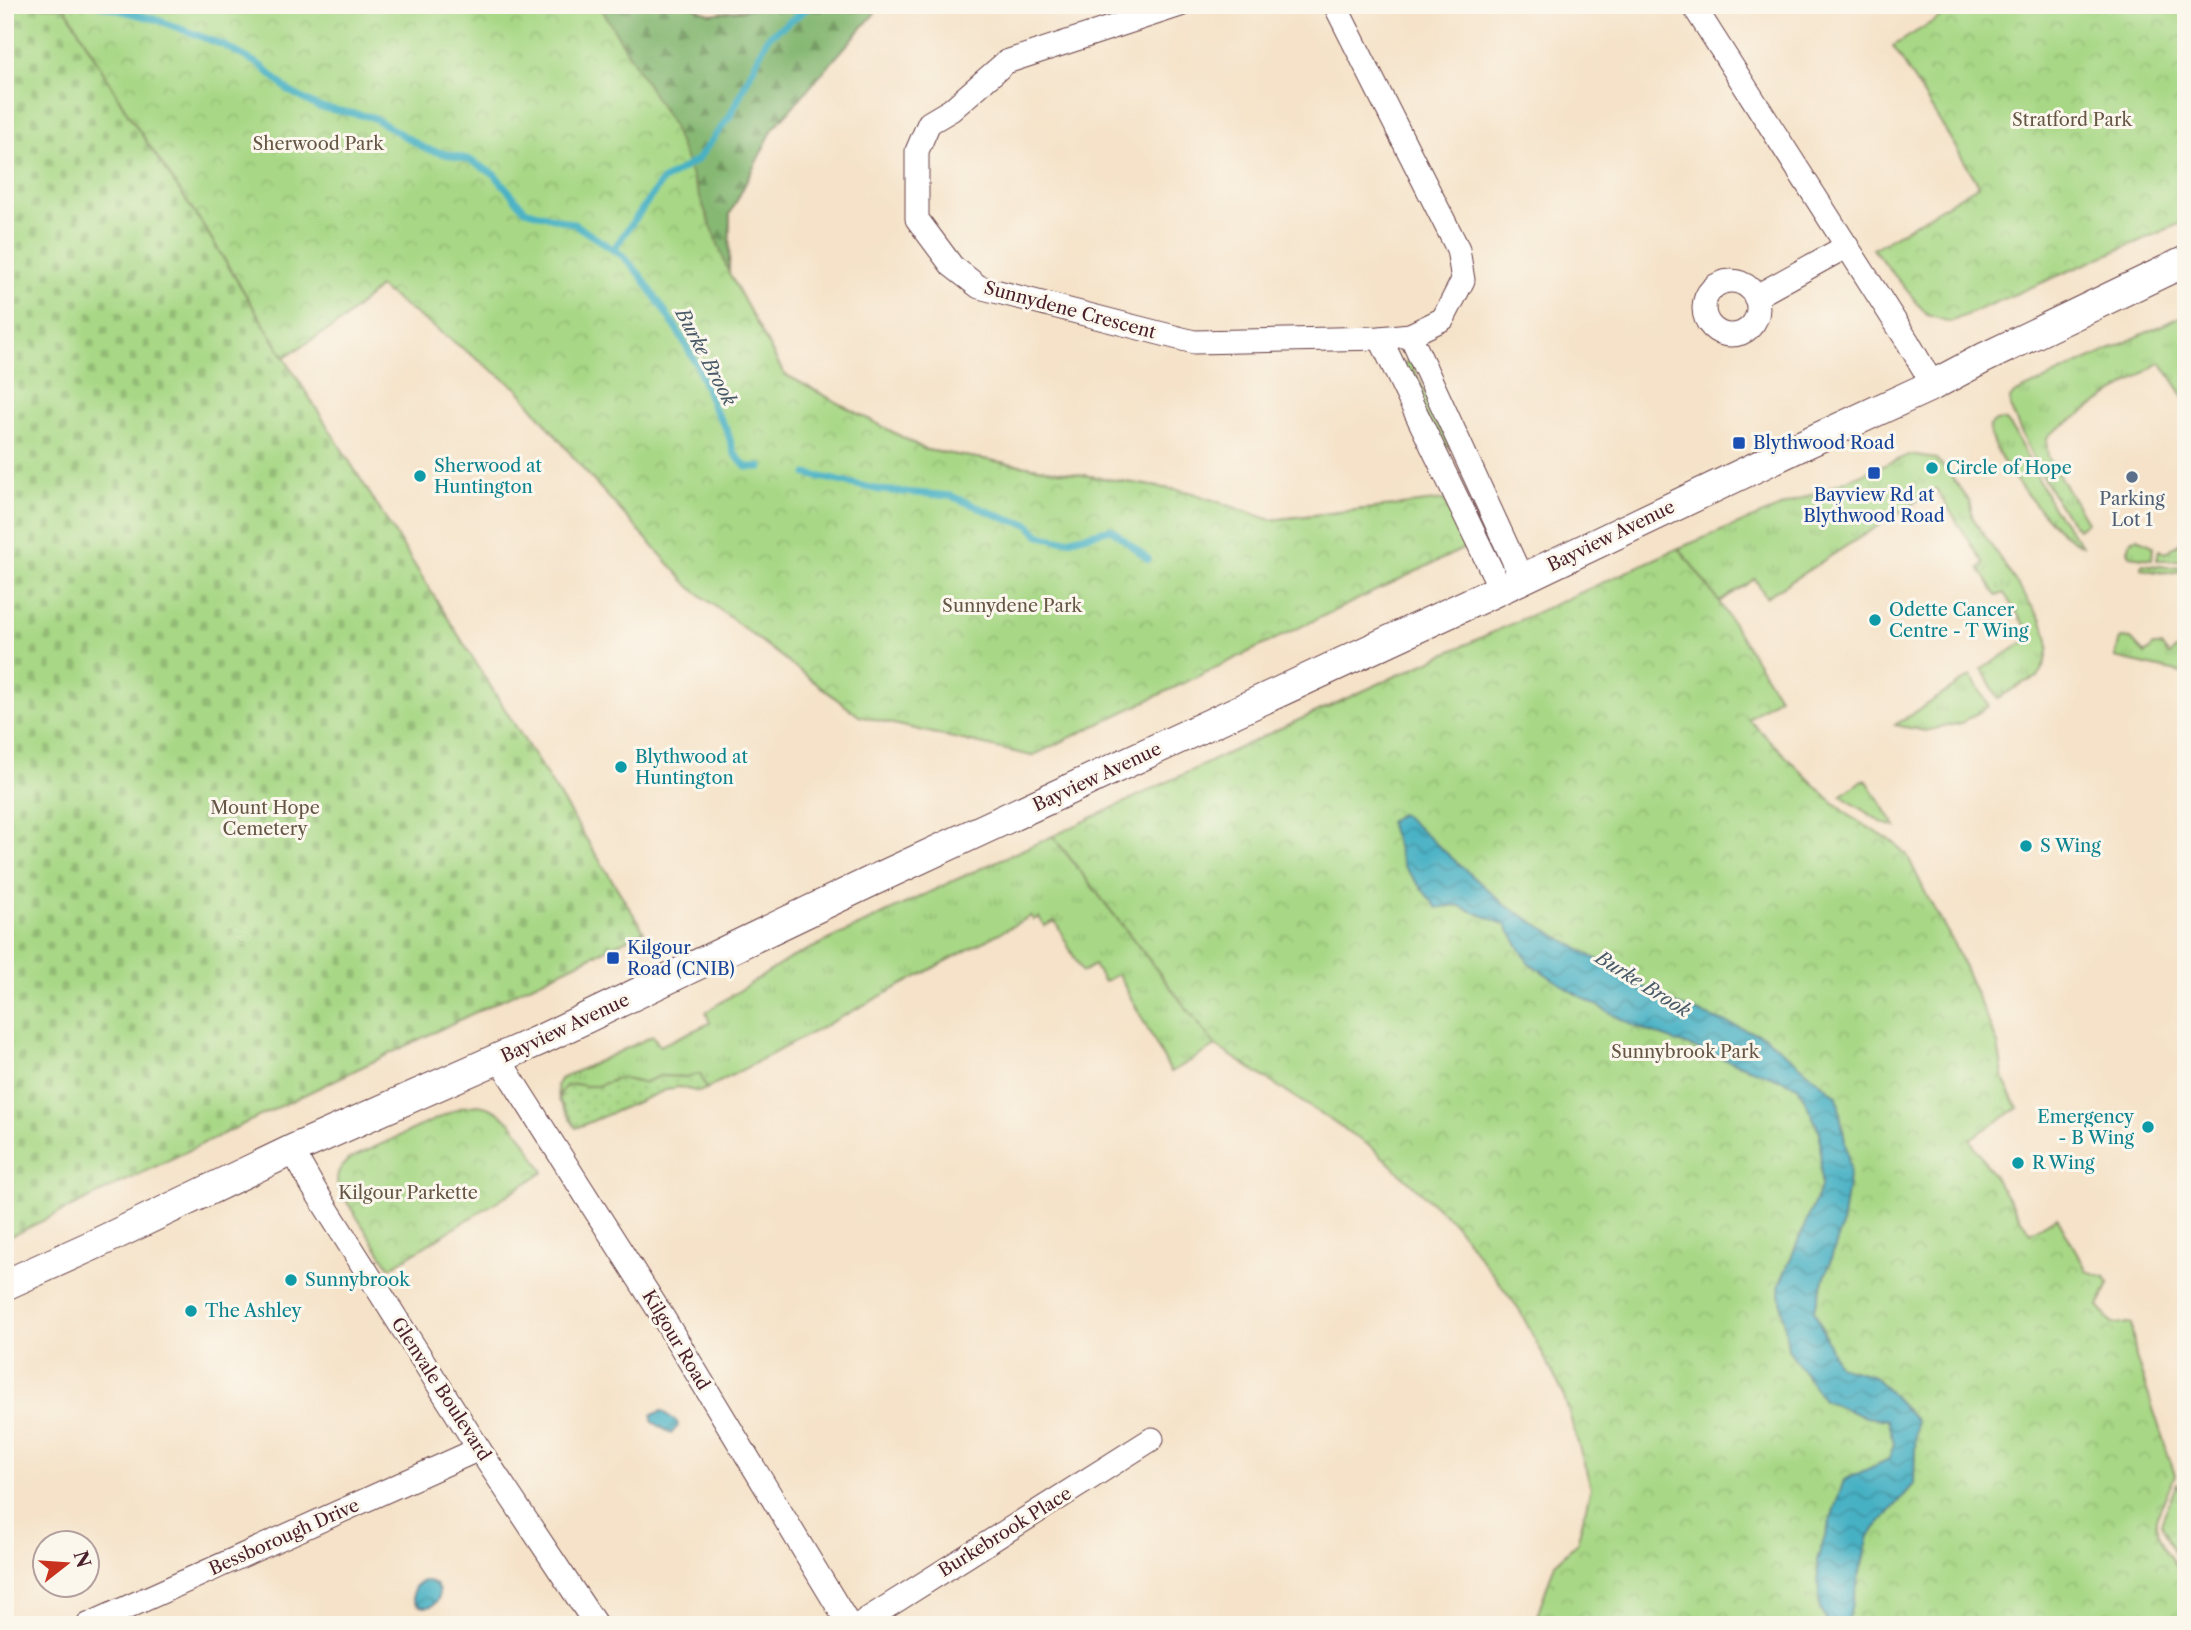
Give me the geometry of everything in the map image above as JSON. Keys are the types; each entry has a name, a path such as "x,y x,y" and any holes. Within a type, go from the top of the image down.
{"main road":[{"name":"Bayview Avenue","path":"5,1285 292,1150 499,1059 874,880 1933,385 2186,261"}],"street":[{"name":"Sunnydene Crescent","path":"1180,5 1006,62 951,110 929,123 917,151 917,219 952,266 979,287 1194,342 1380,338 1410,335 1443,320 1463,280 1458,249 1335,5"},
{"path":"1693,5 1933,385"},
{"path":"1755,297 1847,246"},
{"path":"1410,335 1470,465 1511,583"},
{"path":"1380,338 1445,476 1511,583"},
{"path":"1445,476 1470,465"},
{"name":"Kilgour Road","path":"499,1059 661,1314 849,1625"},
{"name":"Glenvale Boulevard","path":"292,1150 480,1449 596,1625"},
{"name":"Burkebrook Place","path":"858,1625 1152,1438"},
{"name":"Bessborough Drive","path":"88,1625 480,1449"}],"green space":[{"name":"Mount Hope Cemetery","path":"5,5 65,7 130,117 205,228 644,931 5,1239"},
{"name":"Sunnydene Park","path":"60,5 599,5 673,127 729,273 784,374 926,450 1189,492 1271,520 1444,500 1469,546 1032,756 859,716 690,587 583,469 518,389 379,287 341,322 284,357 205,228 130,117 65,7"},
{"path":"420,5 690,5 710,14 777,5 882,5 773,129 730,214 729,274 784,374 926,450 1189,492 1271,520 1364,509 1366,561 1046,499 817,424"},
{"name":"Stratford Park","path":"1960,5 2186,5 2186,221 1950,322 1927,315 1873,249 1979,185 1893,46"},
{"path":"2186,314 2186,400 2161,362 2049,435 2046,440 2048,457 2087,522 2078,529 2039,471 2010,407 2010,399 2014,394"},
{"path":"1410,361 1450,445 1442,450 1402,365"},
{"path":"2002,420 2012,428 2053,508 2082,545 2059,530 2046,517 2001,458 1989,426"},
{"path":"1909,455 1936,459 1947,470 1969,501 1973,518 2045,629 2048,649 2038,677 1998,698 1982,669 2032,637 2004,593 1997,596 1979,568 1984,564 1936,489 1766,597 1755,579 1719,602 1679,548"},
{"path":"2137,538 2153,546 2152,559 2130,556 2128,550 2131,540"},
{"path":"2186,539 2186,560 2157,560 2159,550 2165,553"},
{"name":"Sunnybrook Park","path":"1679,548 1719,602 1779,697 1748,719 1827,797 1851,817 1893,842 1907,855 1952,940 1998,1044 2004,1081 2018,1108 1970,1139 2030,1233 2057,1217 2087,1271 2105,1277 2109,1284 2098,1306 2112,1324 2131,1324 2136,1357 2175,1475 2156,1518 2156,1526 2166,1551 2186,1581 2186,1625 1534,1625 1555,1563 1577,1543 1591,1487 1563,1393 1519,1309 1454,1223 1373,1148 1216,1046 1053,836 1279,729"},
{"path":"2142,564 2186,566 2186,571 2152,571 2141,568"},
{"path":"2120,638 2131,639 2145,654 2154,646 2161,646 2169,655 2180,647 2186,647 2186,674 2115,658"},
{"path":"1971,676 1989,706 1961,723 1925,731 1895,725"},
{"path":"1862,780 1867,781 1896,827 1883,823 1841,796"},
{"path":"1053,836 1216,1046 1171,1072 1118,974 1104,982 1094,965 1082,972 1055,921 1044,926 1039,917 1033,920 1031,916 706,1089 699,1074 686,1077 661,1076 642,1083 619,1078 598,1086 575,1084 562,1090 559,1100 557,1085 560,1079 653,1036 660,1046 710,1023 706,1012 789,959"},
{"path":"700,1074 706,1089 699,1092 679,1087 668,1089 576,1128 559,1100 566,1086 575,1084 597,1086 620,1078 642,1083 661,1076 686,1077"},
{"name":"Kilgour Parkette","path":"479,1105 491,1108 510,1122 544,1172 390,1268 338,1188 339,1172 349,1159 462,1107"},
{"path":"2177,1483 2186,1506 2186,1560 2177,1558 2161,1523"}],"water":[{"path":"1400,814 1505,905 1669,1002 1766,1037 1837,1096 1850,1169 1842,1226 1814,1310 1838,1366 1874,1376 1916,1420 1914,1484 1869,1536 1848,1621 1852,1625 1829,1625 1820,1610 1817,1560 1844,1480 1889,1459 1894,1443 1887,1420 1865,1417 1823,1400 1788,1349 1779,1286 1821,1187 1820,1132 1798,1086 1634,1026 1574,993 1528,962 1506,925 1457,905 1437,908 1403,865 1389,822"},
{"path":"662,1411 677,1422 678,1426 671,1434 652,1421 652,1415"},
{"path":"426,1581 435,1585 439,1594 435,1603 426,1607 417,1603 413,1594 417,1585"}],"waterway":[{"name":"Burke Brook","path":"99,5 155,19 223,45 260,65 289,91 318,107 372,117 426,149 470,160 495,175 525,210 574,224 623,256 641,276 697,365 713,407 727,430 734,453 746,467 761,467"},
{"path":"613,250 662,181 697,160 730,116 768,37 812,5"},
{"name":"Burke Brook","path":"807,474 880,490 951,496 1009,520 1028,524 1039,535 1057,540 1068,540 1111,529 1148,559"}],"place":[{"name":"Blythwood Road","path":"1739,443"},
{"name":"Circle of Hope","path":"1932,468"},
{"name":"Bayview Rd at Blythwood Road","path":"1874,473"},
{"name":"Sherwood at Huntington","path":"420,476"},
{"name":"Parking Lot 1","path":"2132,477"},
{"name":"Odette Cancer Centre - T Wing","path":"1875,620"},
{"name":"Blythwood at Huntington","path":"621,767"},
{"name":"S Wing","path":"2026,846"},
{"name":"Kilgour Road (CNIB)","path":"613,958"},
{"name":"Emergency - B Wing","path":"2148,1127"},
{"name":"R Wing","path":"2018,1163"},
{"name":"Sunnybrook","path":"291,1280"},
{"name":"The Ashley","path":"191,1311"}],"park label":[{"name":"Sherwood Park","path":"318,144"}]}
